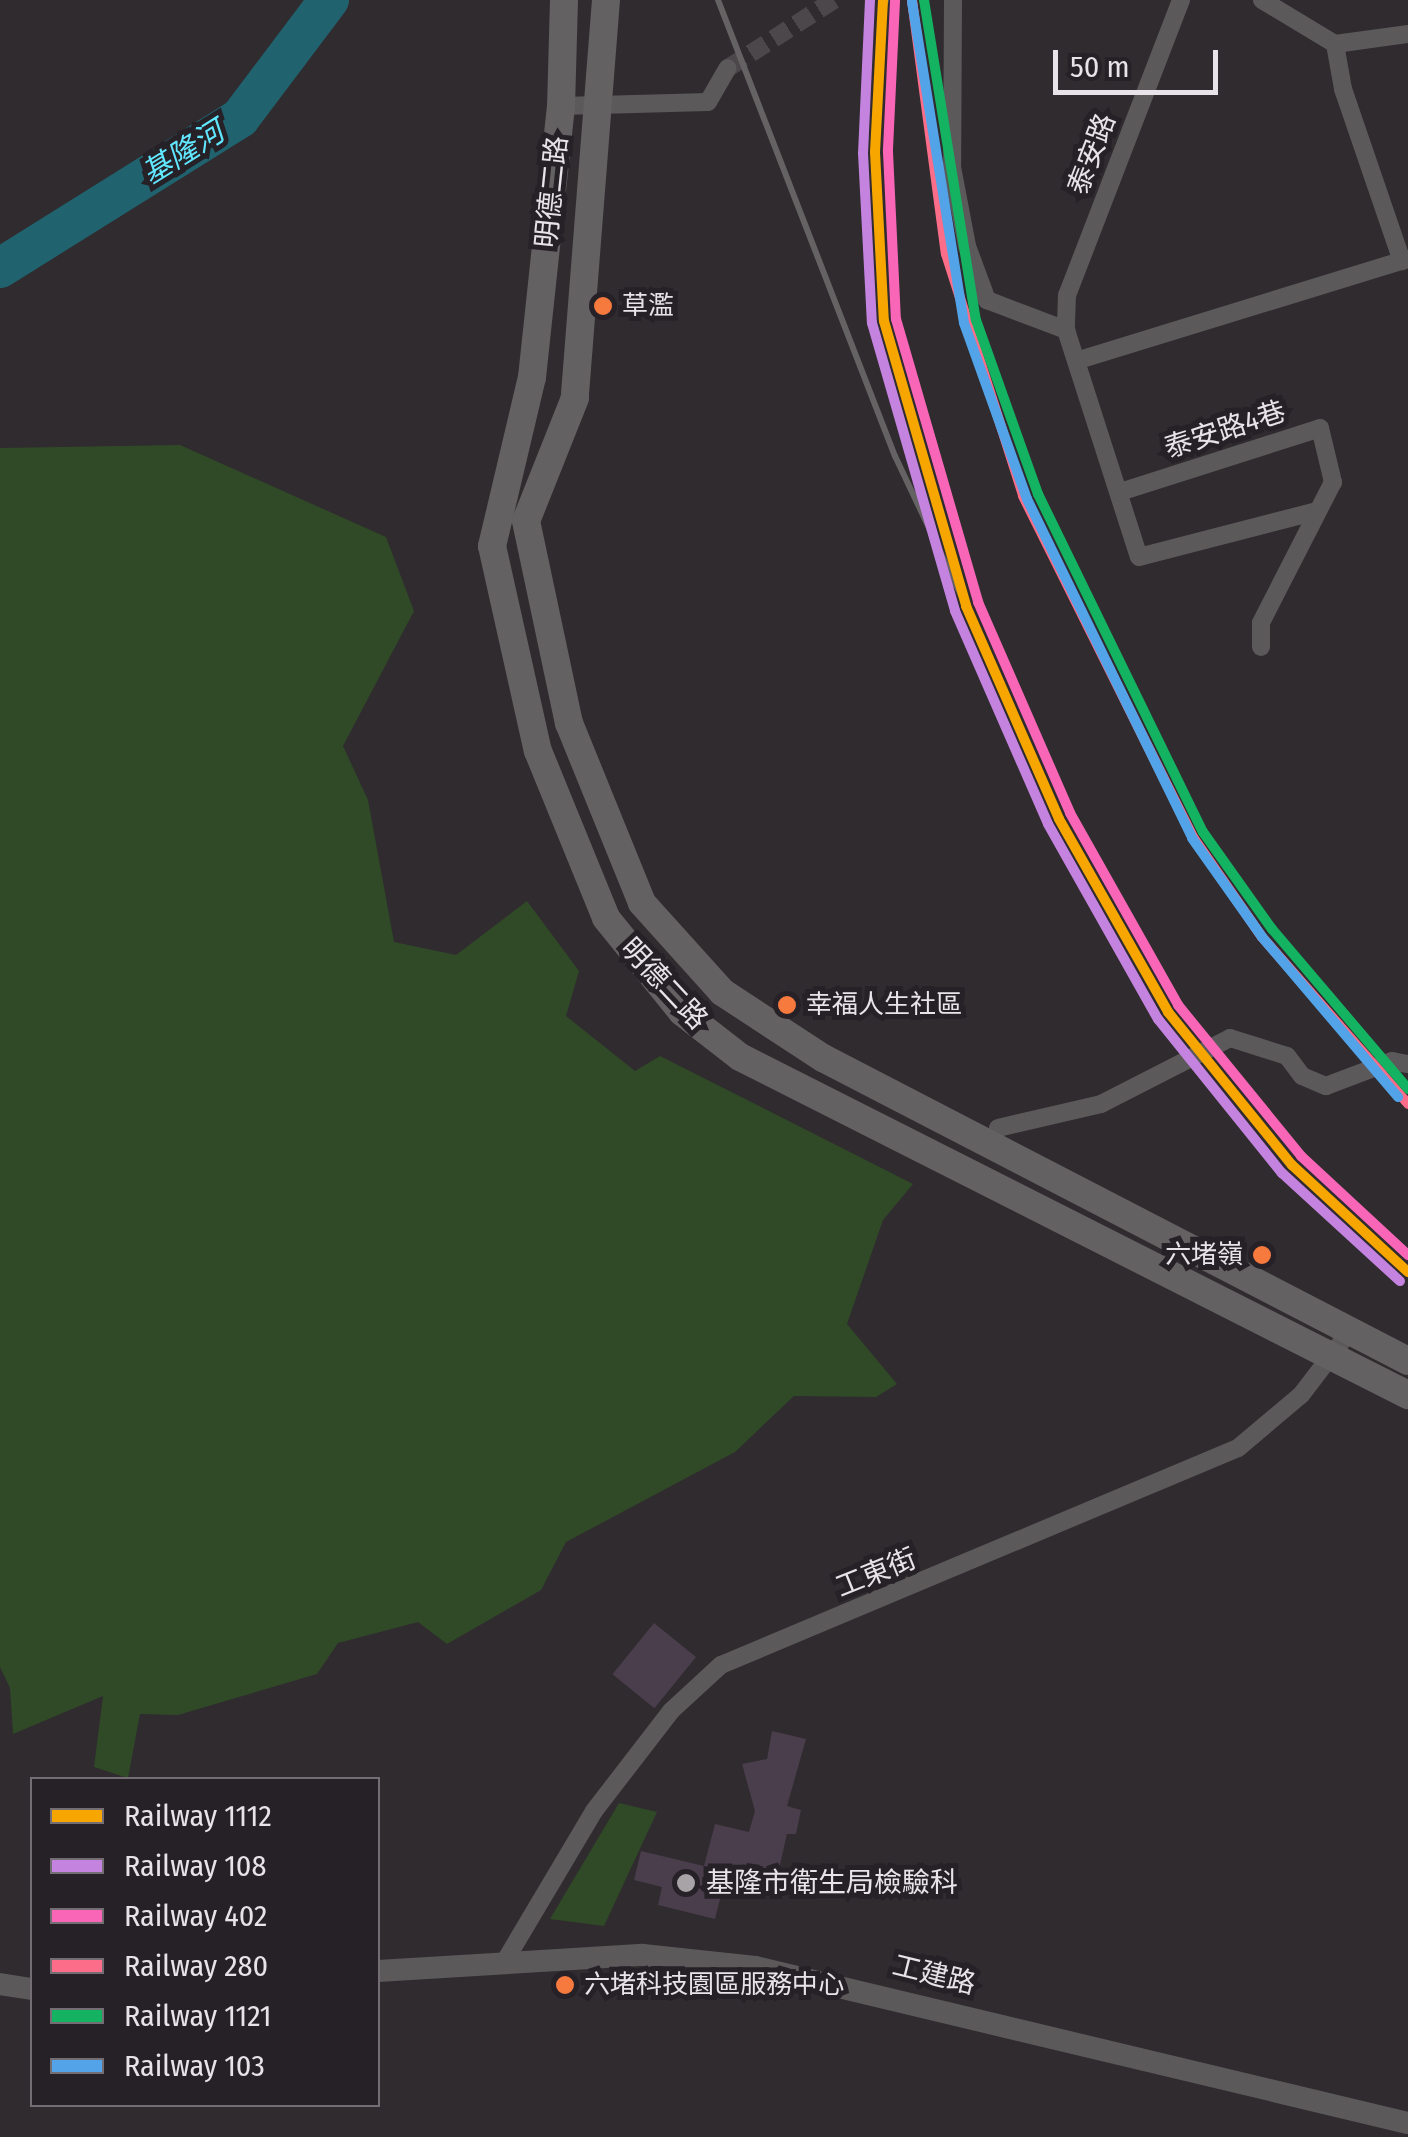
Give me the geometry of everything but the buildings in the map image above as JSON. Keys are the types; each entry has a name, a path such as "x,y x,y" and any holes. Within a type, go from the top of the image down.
{"main road":[{"name":"明德二路","path":"564,0 561,106 525,424 492,546 538,752 606,918 682,1012 740,1057 1408,1395"},
{"name":"明德二路","path":"606,0 593,108 575,398 535,486 527,538 569,723 642,904 722,992 823,1058 1408,1361"}],"street":[{"path":"953,0 952,168 967,246 987,300 1066,330 1079,360 1139,557 1317,511"},
{"name":"泰安路","path":"1066,330 1067,296 1181,0"},
{"path":"1262,0 1336,44 1408,34"},
{"path":"1079,360 1405,260 1343,89 1336,44"},
{"path":"561,106 708,102 728,68"},
{"name":"泰安路4巷","path":"1120,492 1320,428 1333,482 1261,622 1262,647"},
{"path":"998,1128 1101,1104 1230,1038 1287,1056 1302,1076 1326,1086 1392,1061 1408,1064"},
{"name":"工東街","path":"505,1962 594,1811 670,1711 721,1665 1238,1448 1334,1356 1350,1331"},
{"name":"工建路","path":"380,1970 643,1955 755,1967 1408,2123"},
{"path":"0,1984 30,1989"}],"green space":[{"path":"180,445 386,537 414,611 343,746 368,800 394,942 456,955 527,901 579,971 566,1016 635,1071 660,1056 913,1184 883,1220 847,1324 897,1384 876,1397 794,1396 735,1452 566,1542 541,1590 447,1644 418,1622 338,1643 317,1674 178,1715 140,1714 128,1777 94,1767 103,1696 13,1734 10,1688 0,1667 0,448"},
{"path":"619,1803 657,1812 604,1926 550,1919"}],"waterway":[{"name":"基隆河","path":"0,268 240,118 329,0"}],"tunnel":[{"path":"728,68 834,0"}],"railway":[{"path":"718,0 895,456 966,606"},
{"path":"882,15 886,0"}],"rail line":[{"name":"108","path":"870,0 863,153 872,323 955,611 1048,824 1158,1019 1282,1173 1400,1281"},
{"name":"1112","path":"883,0 875,152 884,321 966,606 1059,819 1168,1012 1292,1165 1408,1272"},
{"name":"280","path":"912,0 946,254 1023,496 1193,837 1262,937 1408,1104"},
{"name":"1121","path":"924,0 976,320 1038,494 1203,832 1272,929 1408,1089"},
{"name":"402","path":"895,1 888,152 896,319 978,602 1070,813 1178,1005 1301,1156 1408,1255"},
{"name":"103","path":"912,2 964,323 1027,499 1192,838 1262,937 1398,1097"}],"place":[{"name":"草濫","path":"603,306"},
{"name":"幸福人生社區","path":"787,1005"},
{"name":"六堵嶺","path":"1262,1255"},
{"name":"基隆市衛生局檢驗科","path":"686,1883"},
{"name":"六堵科技園區服務中心","path":"565,1985"}]}
